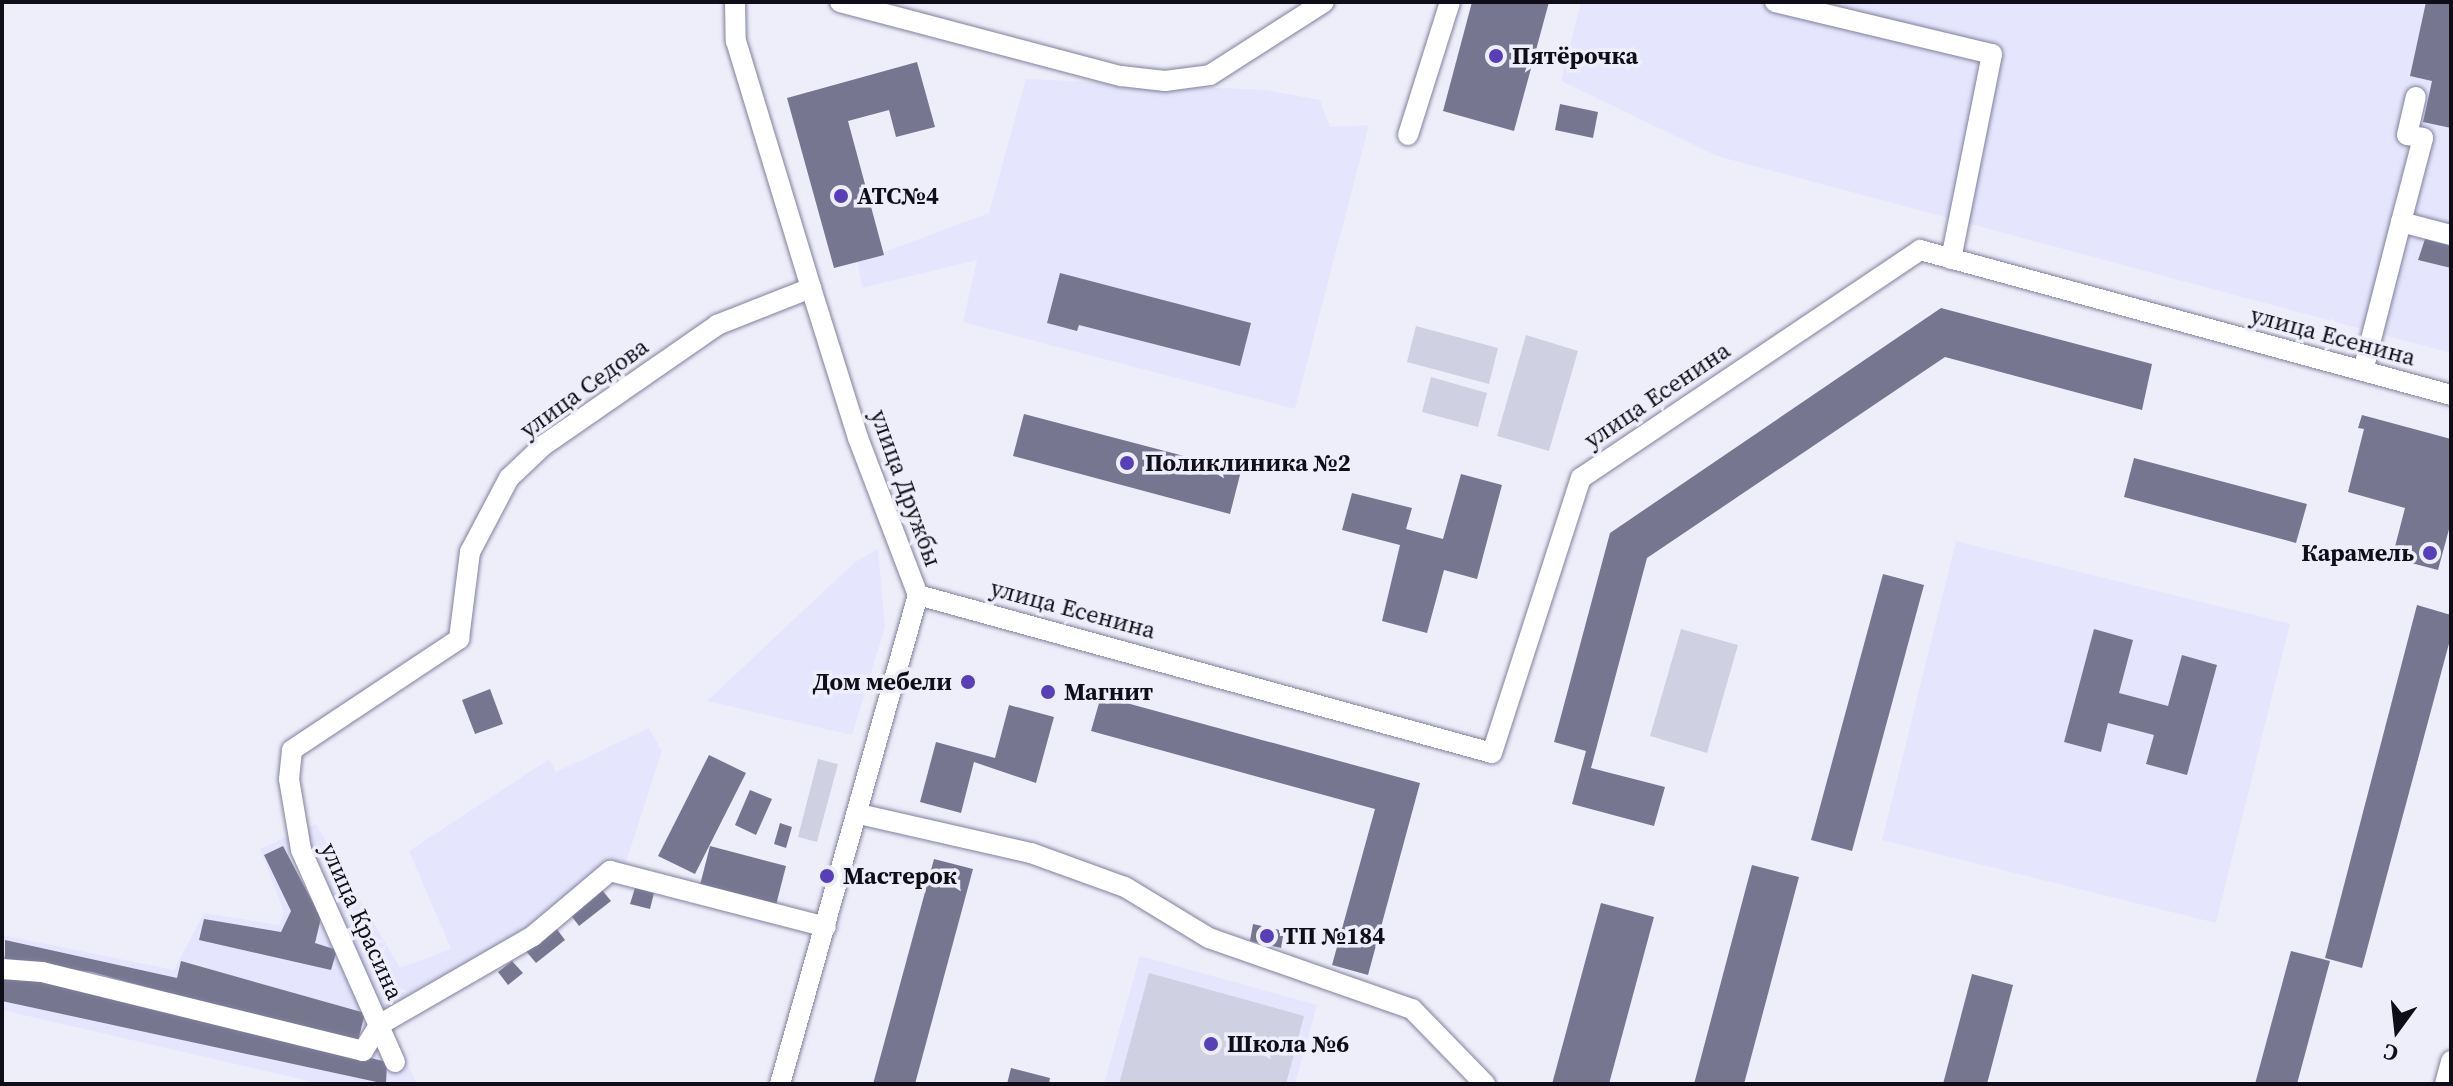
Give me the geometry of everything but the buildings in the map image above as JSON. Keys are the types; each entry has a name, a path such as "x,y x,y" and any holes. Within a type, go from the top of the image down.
{"street":[{"name":"улица Дружбы","path":"735,2 736,41 811,288 858,438 918,595 859,814 780,1084"},
{"path":"840,2 1121,76 1165,81 1210,75 1324,2"},
{"path":"1408,135 1450,2"},
{"path":"1775,2 1992,54 1951,259"},
{"path":"2363,371 2423,138 2407,135 2416,97"},
{"path":"2401,222 2450,229"},
{"name":"улица Есенина","path":"918,595 1492,753 1581,478 1920,250 2451,395"},
{"name":"улица Седова","path":"292,750 459,639 470,552 509,478 544,445 717,325 811,288"},
{"name":"улица Красина","path":"292,750 289,779 301,850 395,1062"},
{"path":"859,814 1031,853 1125,887 1209,938 1412,1009 1485,1084"},
{"path":"2,969 42,972 363,1051 379,1025 533,936 610,871 826,927"},
{"path":"2445,1084 2451,1061"}],"shaded area":[{"path":"1581,2 2451,2 2451,353 1717,156 1561,81"},
{"path":"1026,79 1266,90 1320,100 1330,127 1369,125 1295,409 963,322 977,260 862,288 858,262 989,213"},
{"path":"1416,326 1498,348 1489,384 1407,362"},
{"path":"1526,335 1578,351 1549,451 1497,436"},
{"path":"1431,377 1487,393 1478,427 1422,412"},
{"path":"1956,541 2290,624 2216,923 1882,840"},
{"path":"878,549 885,627 852,735 707,701 855,562"},
{"path":"1681,629 1738,645 1707,753 1650,736"},
{"path":"649,728 662,751 624,868 529,931 383,1010 417,1084 322,1084 2,1010 2,935 174,970 204,913 279,925 284,912 260,849 316,824 400,968 451,949 409,851 549,759 556,772"},
{"path":"818,759 838,764 817,842 798,837"},
{"name":"Школа №6","path":"1140,956 1317,1005 1295,1084 1104,1084"},
{"name":"Школа №6","path":"1149,973 1304,1016 1286,1084 1119,1084"}],"place":[{"name":"Пятёрочка","path":"1496,56"},
{"name":"АТС№4","path":"841,196"},
{"name":"Поликлиника №2","path":"1127,463"},
{"name":"Карамель","path":"2430,553"},
{"name":"Дом мебели","path":"968,682"},
{"name":"Магнит","path":"1048,692"},
{"name":"Мастерок","path":"827,876"},
{"name":"ТП №184","path":"1267,936"},
{"name":"Школа №6","path":"1211,1044"}]}
